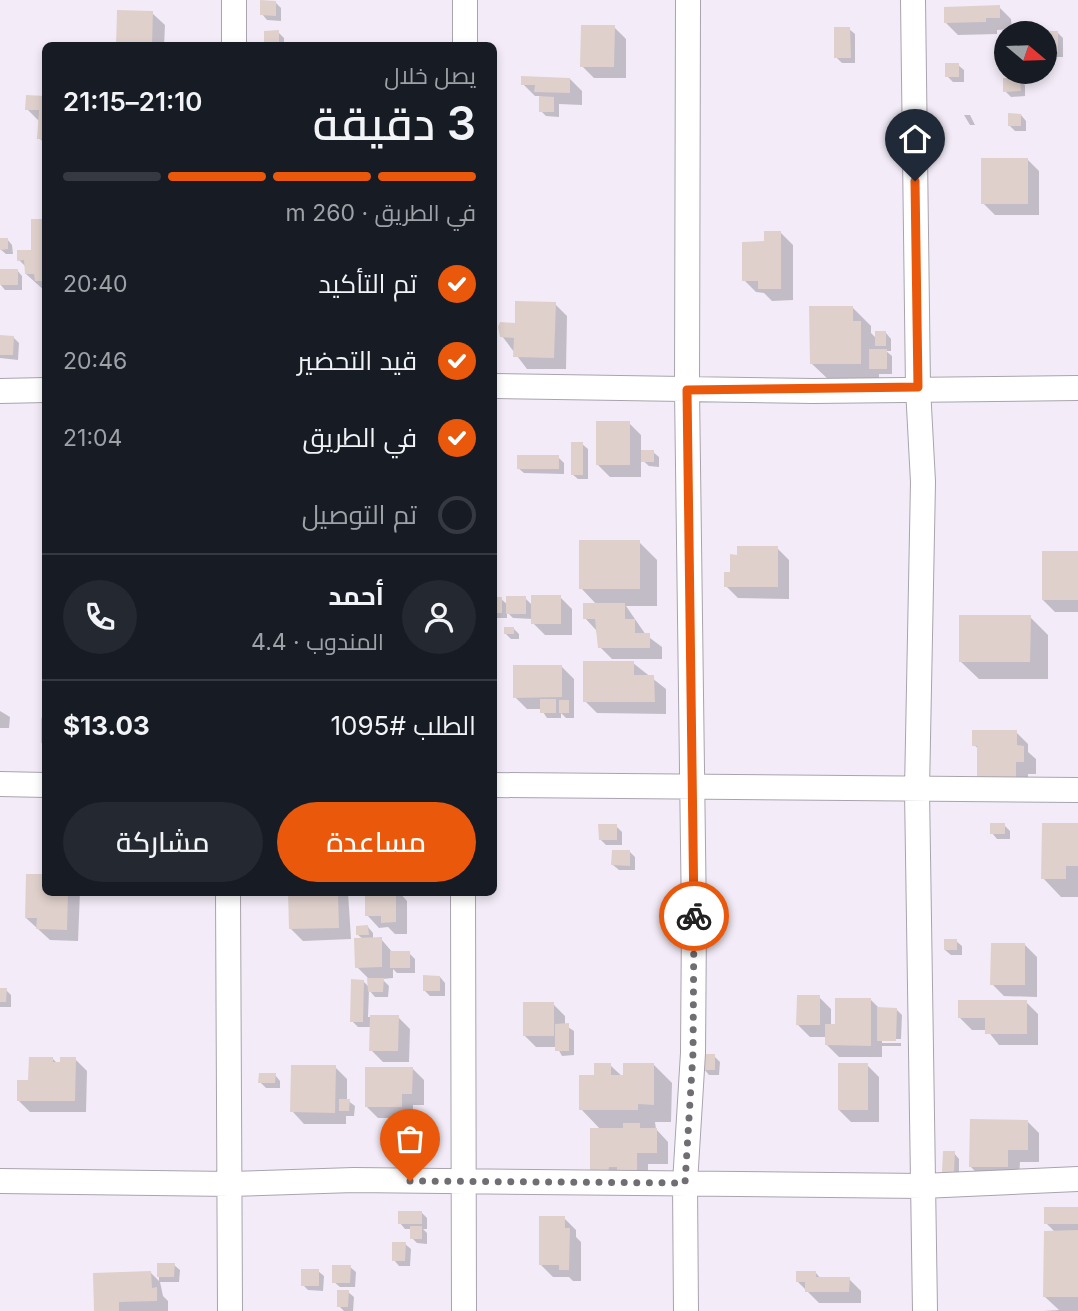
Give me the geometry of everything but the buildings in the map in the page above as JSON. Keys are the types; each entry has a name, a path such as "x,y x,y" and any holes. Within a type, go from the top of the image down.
{"street":[{"path":"234,0 234,42"},
{"path":"465,42 466,0"},
{"path":"685,1311 685,1183 693,1014 687,390 688,0"},
{"path":"913,0 918,387 923,482 917,790 925,1311"},
{"path":"497,386 687,390 1078,388"},
{"path":"0,391 42,390"},
{"path":"0,783 42,785"},
{"path":"497,785 1078,790"},
{"path":"228,896 230,1311"},
{"path":"463,896 464,1311"},
{"path":"0,1181 230,1184 465,1181 922,1186 1078,1179"}],"way so far":[{"path":"410,1181 685,1183 693,1053 694,916"}],"route":[{"path":"694,916 687,390 813,391 918,387 915,181"}]}
